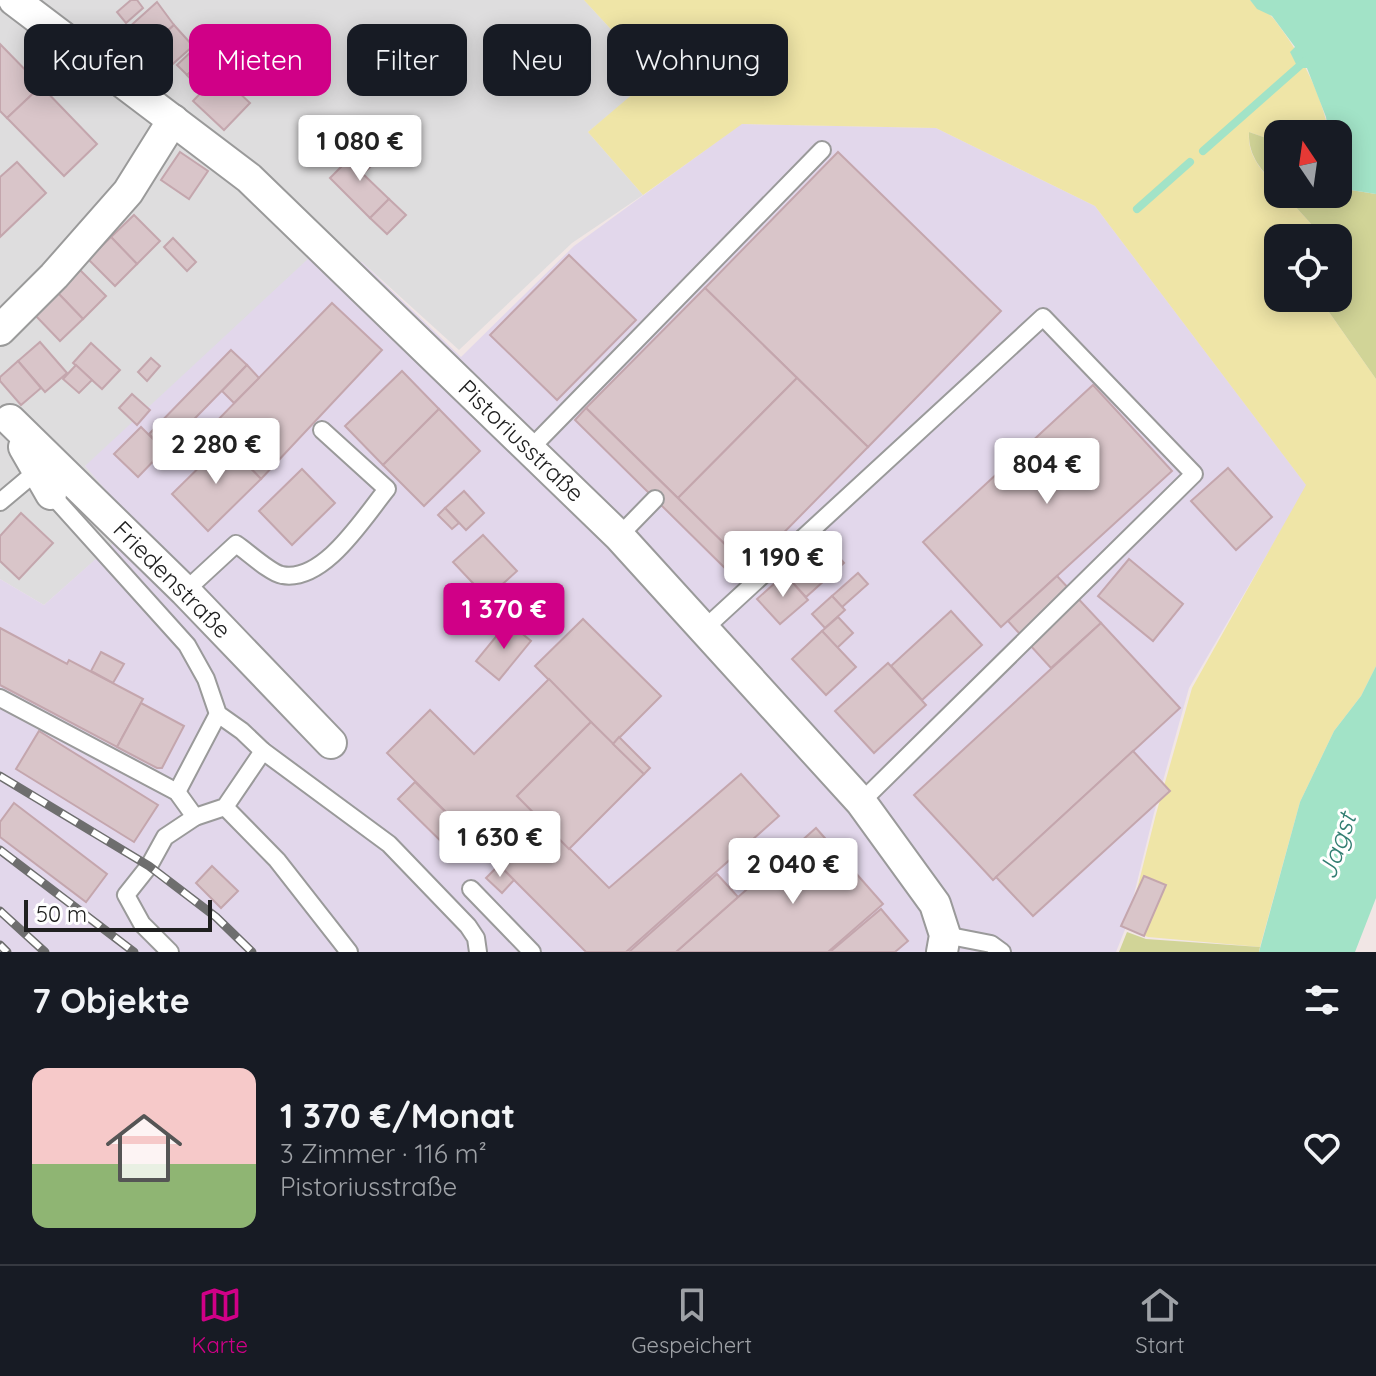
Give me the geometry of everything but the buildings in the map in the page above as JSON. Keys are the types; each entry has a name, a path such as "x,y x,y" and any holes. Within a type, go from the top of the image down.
{"street":[{"name":"Pistoriusstraße","path":"14,0 249,178 619,536 861,802 935,904 944,947"},
{"path":"0,330 54,276 128,192 173,120"},
{"name":"Friedenstraße","path":"5,414 44,482"},
{"name":"Friedenstraße","path":"5,414 185,591 331,743"}],"lane":[{"path":"530,449 822,150"},
{"path":"704,629 1043,317 1194,474 861,802"},
{"path":"185,591 236,544 280,575 302,574 328,560 387,489 322,430"},
{"path":"0,502 44,482 187,645 206,679 218,714 389,844 468,926 476,938 478,952"},
{"path":"619,536 655,499"},
{"path":"0,698 177,792 195,817"},
{"path":"177,792 218,714"},
{"path":"170,952 142,924 126,895 149,866 165,837 195,817 225,807 263,751"},
{"path":"225,807 277,860 349,952"},
{"path":"471,889 532,952"},
{"path":"944,947 991,944 1002,952"}],"shaded area":[{"path":"0,0 584,0 607,25 607,96 632,96 588,132 643,195 572,243 459,350 362,262 85,466 136,524 44,605 0,579"},
{"path":"584,0 1250,0 1272,16 1284,32 1315,88 1326,120 1264,120 1264,137 1249,132 1250,148 1264,172 1264,208 1297,208 1311,224 1264,224 1264,312 1329,312 1376,379 1376,666 1361,696 1334,731 1300,802 1260,947 1148,937 1127,929 1192,688 1306,485 1095,206 936,128 742,124 643,195 588,132 630,96 788,96 788,24 607,25"},
{"path":"741,124 936,128 1095,206 1307,486 1189,688 1126,927 1116,952 0,952 0,579 44,605 135,524 85,466 309,258 362,262 461,357 574,246"},
{"path":"1249,132 1264,137 1264,171 1254,156"},
{"path":"1352,190 1376,194 1376,379 1329,312 1352,312 1352,224 1311,224 1297,208 1352,208"},
{"path":"1127,932 1146,939 1260,947 1259,952 1119,952"}],"water":[{"path":"1250,0 1376,0 1376,194 1352,190 1352,120 1327,120 1307,68 1298,68 1290,52 1295,47 1272,16 1257,9"},
{"name":"Jagst","path":"1376,666 1376,898 1355,952 1259,952 1300,802 1334,731 1361,696"}],"waterway":[{"path":"1203,151 1305,61"},
{"path":"1137,209 1190,162"}],"railway":[{"path":"0,776 149,866 216,917 252,952"},
{"path":"0,850 134,952"},
{"path":"0,911 45,952"},
{"path":"0,945 7,952"}]}
